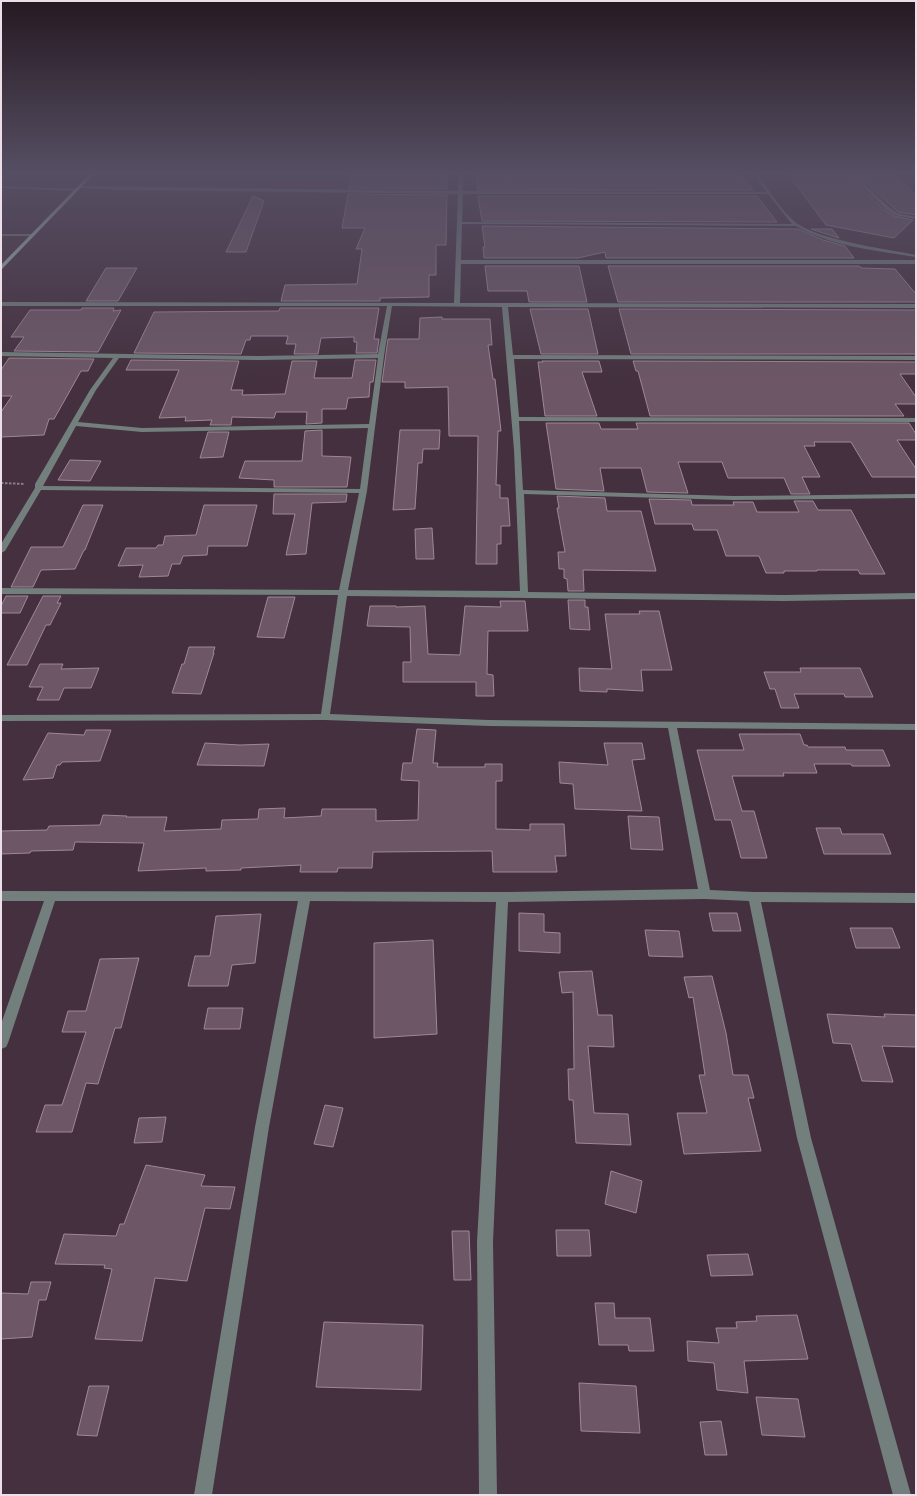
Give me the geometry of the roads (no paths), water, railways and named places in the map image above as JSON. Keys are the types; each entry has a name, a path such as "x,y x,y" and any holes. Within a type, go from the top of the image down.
{"main road":[{"path":"1,268 24,244"}],"street":[{"path":"457,304 459,244"},
{"path":"860,244 916,256"},
{"path":"458,262 916,262"},
{"path":"1,304 916,306"},
{"path":"325,717 343,593 363,490 381,356 390,305"},
{"path":"505,305 511,357 521,492 524,594"},
{"path":"1,354 116,357 259,358 381,356"},
{"path":"1,552 93,390 116,357"},
{"path":"511,357 916,358"},
{"path":"515,419 916,420"},
{"path":"73,424 142,430 371,426"},
{"path":"39,486 363,490"},
{"path":"521,492 733,498 916,496"},
{"path":"1,591 524,594 784,598 916,596"},
{"path":"1,718 325,717 489,723 672,726 916,726"},
{"path":"672,726 705,894"},
{"path":"1,896 502,897 705,894 754,897 915,901"},
{"path":"1,1043 51,896"},
{"path":"203,1495 262,1127 305,897"},
{"path":"488,1495 485,1242 502,897"},
{"path":"754,897 804,1138 902,1495"}]}
